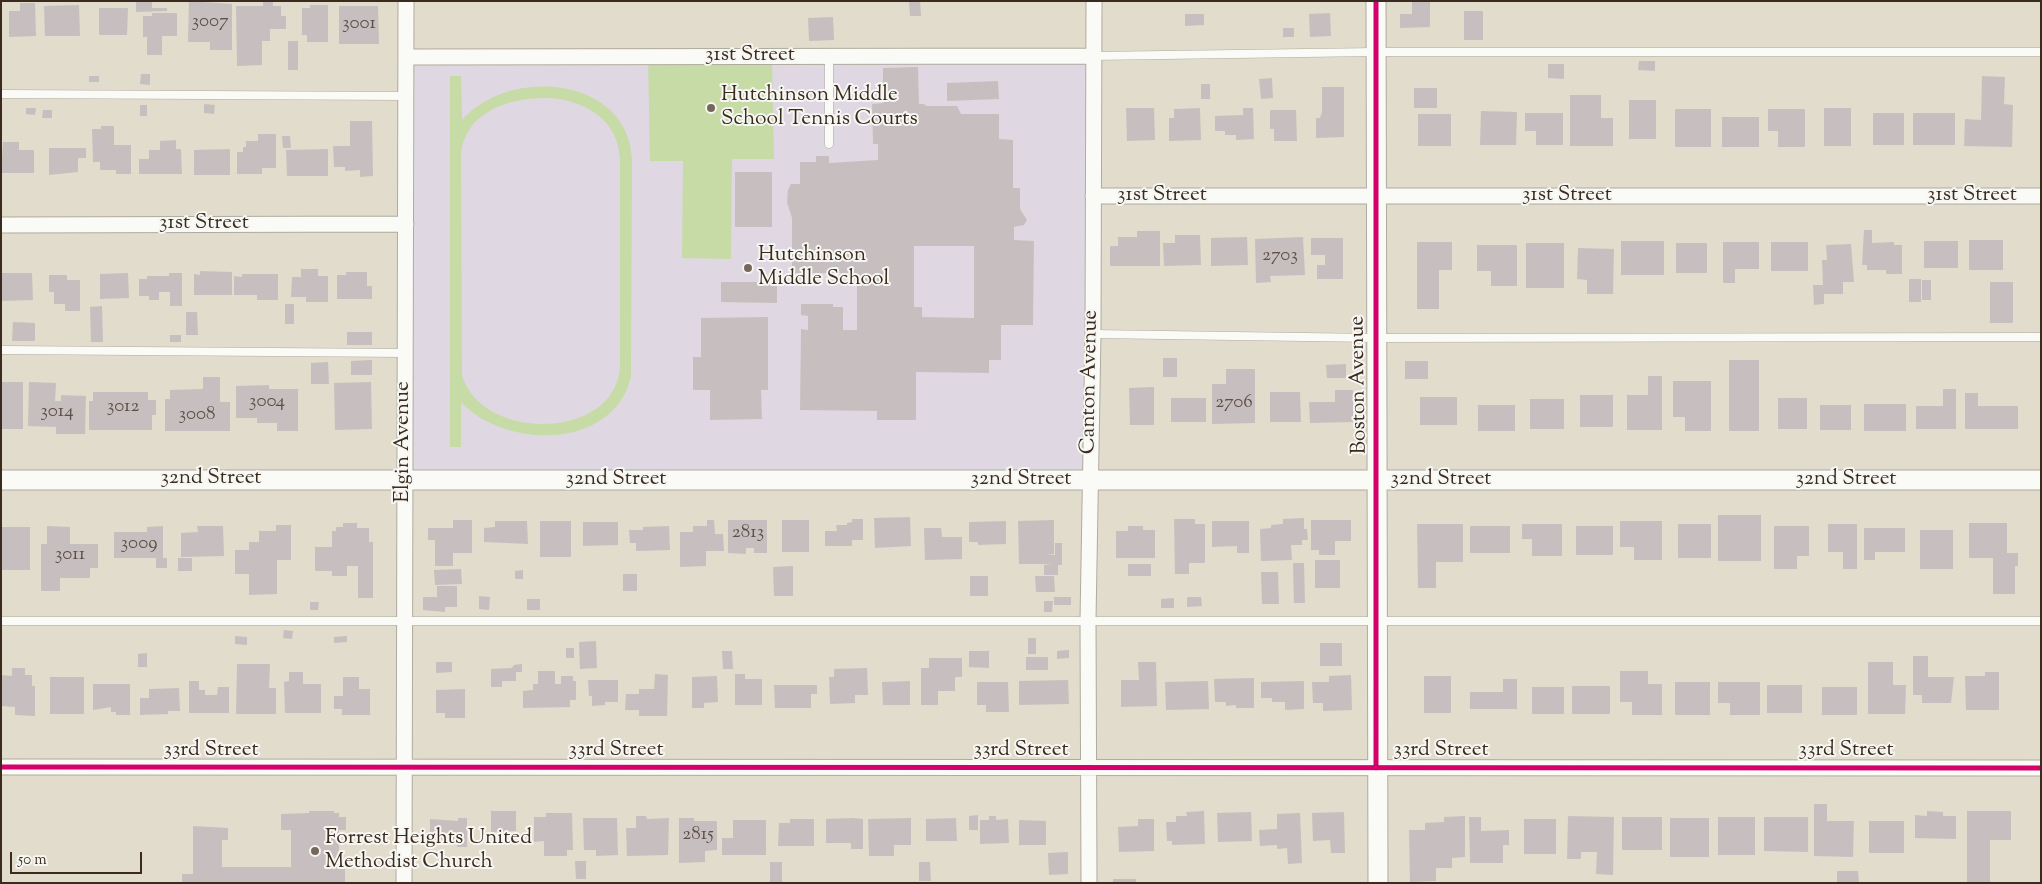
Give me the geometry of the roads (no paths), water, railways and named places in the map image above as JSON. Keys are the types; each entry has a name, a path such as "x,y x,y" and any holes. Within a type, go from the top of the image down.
{"street":[{"name":"Elgin Avenue","path":"404,883 406,1"},
{"name":"Canton Avenue","path":"1089,883 1088,620 1093,334 1094,1"},
{"name":"Boston Avenue","path":"1376,1 1375,338 1378,883"},
{"name":"31st Street","path":"406,57 1093,56"},
{"name":"31st Street","path":"1093,196 2041,196"},
{"name":"31st Street","path":"1,225 406,224"},
{"name":"32nd Street","path":"1,480 2041,480"},
{"name":"33rd Street","path":"1,767 2041,768"}],"lane":[{"path":"1093,56 1376,52 2041,52"},
{"path":"829,56 829,144"},
{"path":"1,94 406,96"},
{"path":"1093,334 1375,338 2041,337"},
{"path":"1,350 405,353"},
{"path":"1,621 2041,621"}],"place":[{"name":"Hutchinson Middle School Tennis Courts","path":"711,108"},
{"name":"Hutchinson Middle School","path":"748,268"},
{"name":"Forrest Heights United Methodist Church","path":"315,851"}]}
